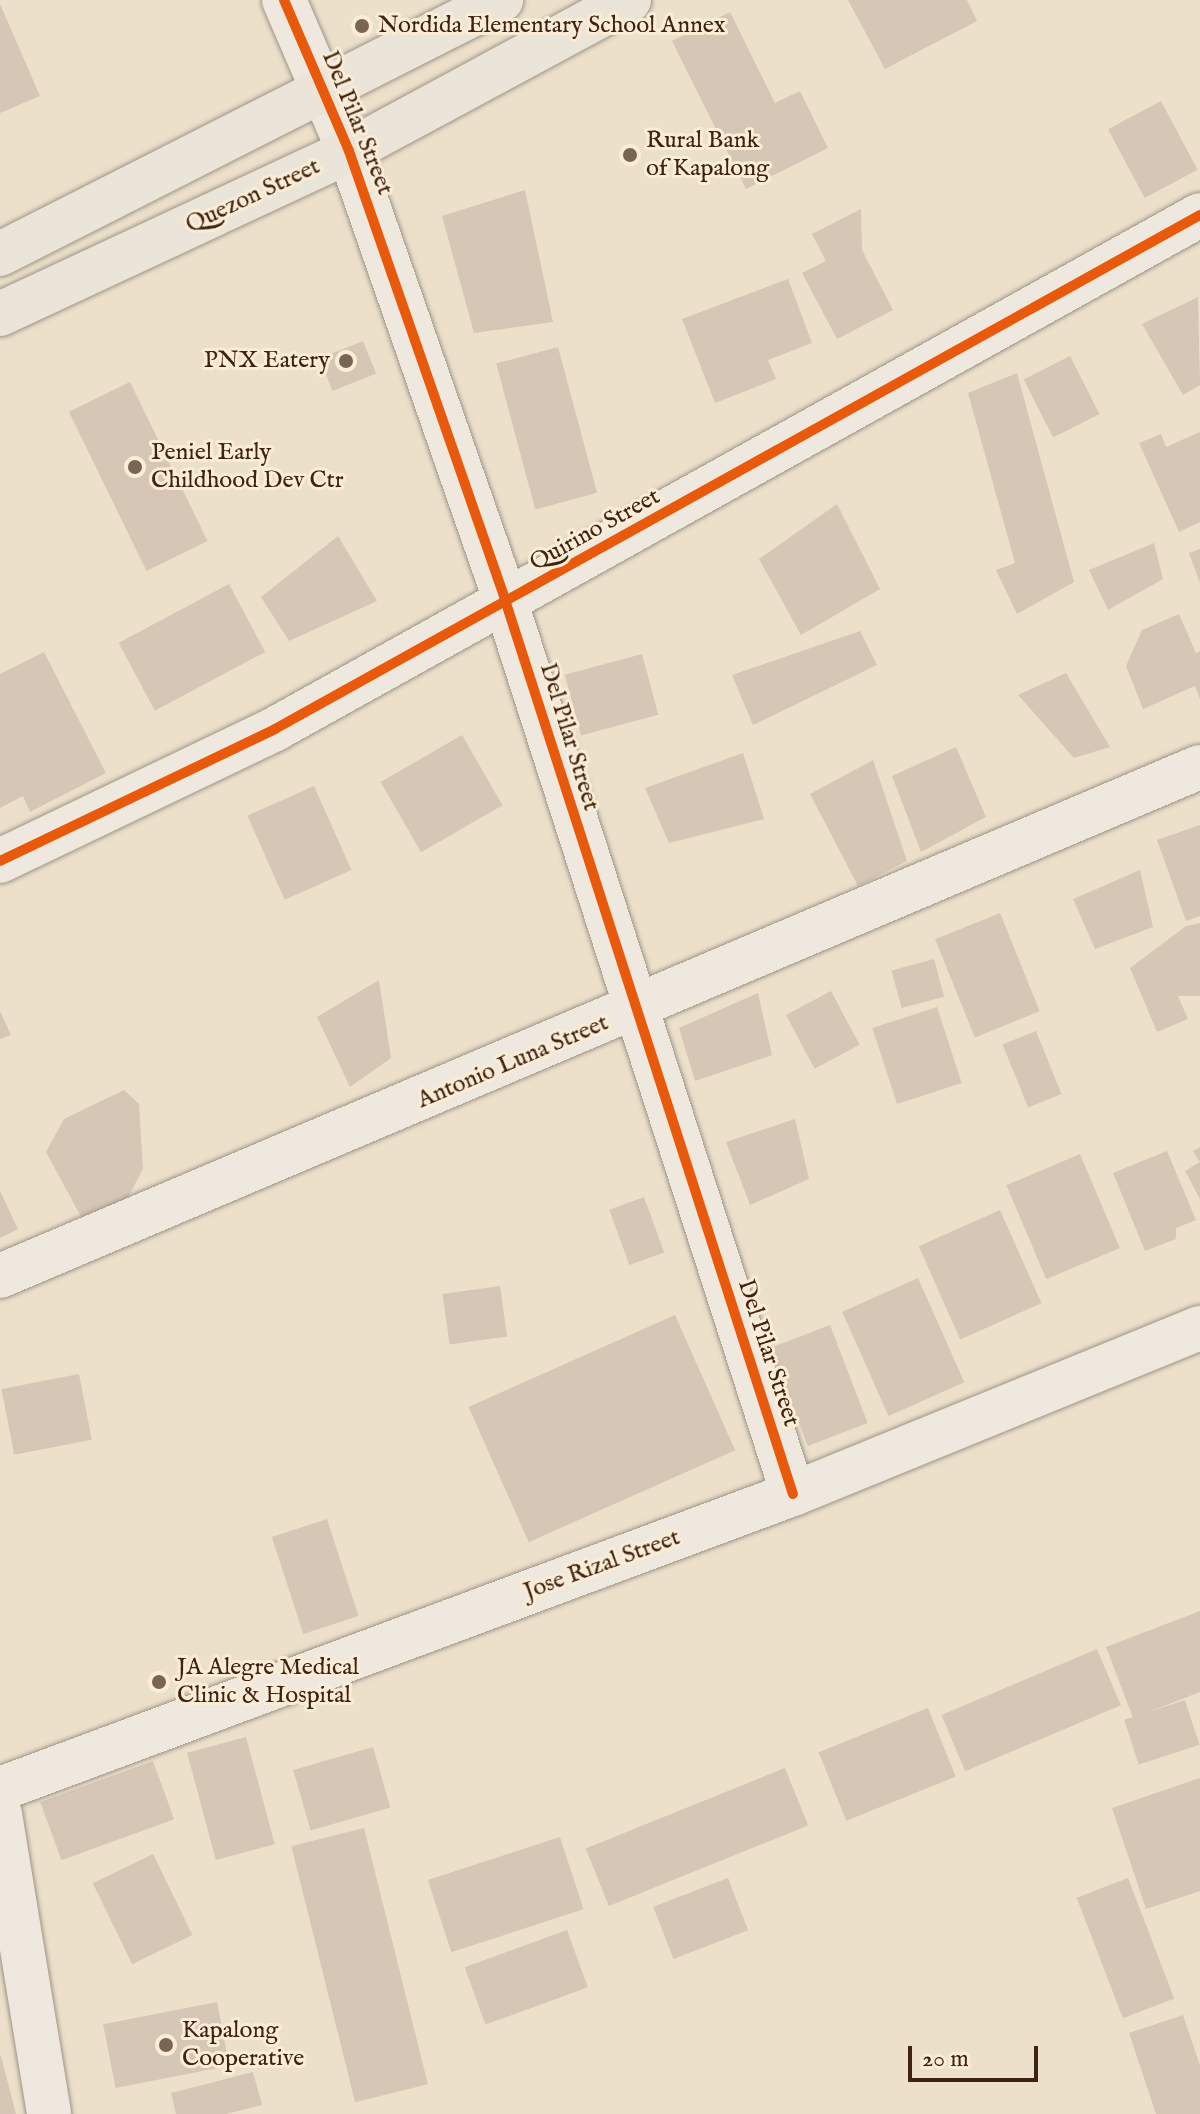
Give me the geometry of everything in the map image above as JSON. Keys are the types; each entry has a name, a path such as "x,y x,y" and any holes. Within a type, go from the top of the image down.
{"highway":[{"path":"0,254 326,93 501,0"},
{"name":"Quezon Street","path":"0,314 349,151 629,0"}],"street":[{"name":"Del Pilar Street","path":"284,0 349,151 506,603 634,1011 793,1494"},
{"name":"Quirino Street","path":"0,861 275,729 1200,215"},
{"name":"Antonio Luna Street","path":"0,1276 634,1011 1200,767"},
{"name":"Jose Rizal Street","path":"0,1789 793,1494 1200,1328"},
{"path":"0,1814 49,2114"}],"building":[{"path":"848,0 967,0 977,21 885,69"},
{"path":"0,4 40,96 0,113"},
{"path":"730,12 775,103 800,91 828,148 746,189 672,41"},
{"path":"1161,101 1198,170 1145,198 1108,129"},
{"path":"525,190 553,322 474,333 442,216"},
{"path":"861,209 862,250 893,310 837,339 802,273 826,261 812,234"},
{"path":"788,279 812,343 768,360 776,379 715,403 682,319"},
{"path":"1198,297 1200,385 1183,395 1142,324"},
{"path":"363,341 376,373 333,391 319,359"},
{"path":"558,347 597,493 535,509 496,364"},
{"path":"1070,356 1100,414 1053,438 1024,380"},
{"path":"1017,373 1074,582 1017,614 996,570 1015,563 968,393"},
{"path":"130,382 208,541 146,571 69,412"},
{"path":"1200,432 1200,522 1179,532 1139,443 1161,434 1166,447"},
{"path":"837,504 880,589 801,635 759,559"},
{"path":"338,536 377,601 289,641 261,597"},
{"path":"1154,543 1163,579 1108,610 1089,570"},
{"path":"1200,549 1200,583 1189,553"},
{"path":"229,584 265,652 155,711 119,643"},
{"path":"1179,614 1196,653 1200,651 1200,699 1195,686 1143,709 1126,666 1142,630"},
{"path":"860,631 877,665 753,725 732,675"},
{"path":"44,652 106,773 30,812 23,796 0,808 0,674"},
{"path":"642,654 658,715 581,736 565,675"},
{"path":"1066,673 1110,747 1074,758 1018,695"},
{"path":"462,735 502,805 421,852 381,782"},
{"path":"956,747 986,817 921,852 892,776"},
{"path":"743,753 764,819 669,843 645,788"},
{"path":"873,760 907,861 858,886 810,794"},
{"path":"314,786 351,870 285,900 247,816"},
{"path":"1200,825 1200,916 1186,921 1157,840"},
{"path":"1140,870 1153,927 1095,949 1073,899"},
{"path":"1000,913 1040,1011 975,1038 935,939"},
{"path":"1200,923 1200,996 1178,996 1188,1019 1157,1032 1130,968 1186,926"},
{"path":"934,959 944,997 902,1008 891,970"},
{"path":"379,980 391,1058 350,1087 317,1017"},
{"path":"831,991 860,1045 815,1069 786,1015"},
{"path":"758,993 772,1055 695,1081 679,1028"},
{"path":"937,1007 962,1083 897,1104 872,1028"},
{"path":"0,1011 11,1035 0,1039"},
{"path":"1036,1031 1061,1094 1028,1108 1003,1044"},
{"path":"124,1090 139,1104 143,1169 125,1203 85,1224 46,1152 64,1119"},
{"path":"795,1119 809,1179 750,1205 726,1142"},
{"path":"1200,1147 1200,1162 1193,1151"},
{"path":"1167,1151 1196,1220 1176,1228 1176,1239 1145,1251 1113,1173"},
{"path":"1080,1154 1120,1248 1046,1279 1006,1185"},
{"path":"1200,1162 1200,1199 1185,1171"},
{"path":"0,1191 18,1229 0,1238"},
{"path":"644,1197 664,1252 629,1265 609,1210"},
{"path":"1000,1210 1041,1303 960,1339 919,1246"},
{"path":"918,1278 964,1382 889,1416 842,1312"},
{"path":"500,1286 507,1337 450,1345 443,1294"},
{"path":"675,1315 735,1450 529,1542 469,1407"},
{"path":"830,1325 868,1423 808,1446 770,1348"},
{"path":"79,1374 92,1440 14,1455 1,1389"},
{"path":"327,1519 359,1616 303,1634 272,1537"},
{"path":"1200,1611 1200,1692 1133,1718 1106,1647"},
{"path":"1097,1649 1121,1705 965,1771 941,1715"},
{"path":"1185,1700 1200,1745 1139,1764 1124,1720"},
{"path":"928,1708 956,1777 846,1821 819,1752"},
{"path":"246,1737 275,1844 216,1860 187,1753"},
{"path":"373,1747 390,1808 311,1830 293,1770"},
{"path":"153,1761 174,1819 61,1860 40,1802"},
{"path":"785,1768 808,1825 609,1906 586,1849"},
{"path":"1200,1778 1200,1891 1146,1909 1112,1808"},
{"path":"364,1828 428,2084 355,2102 291,1846"},
{"path":"560,1837 583,1909 451,1952 428,1880"},
{"path":"153,1854 192,1935 132,1964 93,1883"},
{"path":"728,1878 748,1930 673,1959 653,1907"},
{"path":"1128,1878 1174,1998 1123,2018 1077,1898"},
{"path":"567,1930 588,1987 485,2025 465,1967"},
{"name":"Kapalong Cooperative","path":"217,2002 229,2066 116,2088 103,2024"},
{"path":"1183,2015 1200,2065 1200,2114 1156,2114 1129,2033"},
{"path":"1,2056 16,2114 0,2114"},
{"path":"253,2072 262,2105 226,2114 176,2114 171,2093"}],"cycle path":[{"path":"284,0 349,151 506,603 793,1494"},
{"path":"0,861 275,729 1200,215"}],"place":[{"name":"Nordida Elementary School Annex","path":"362,26"},
{"name":"Rural Bank of Kapalong","path":"630,155"},
{"name":"PNX Eatery","path":"346,361"},
{"name":"Peniel Early Childhood Dev Ctr","path":"135,467"},
{"name":"JA Alegre Medical Clinic & Hospital","path":"159,1682"},
{"name":"Kapalong Cooperative","path":"166,2045"}]}
